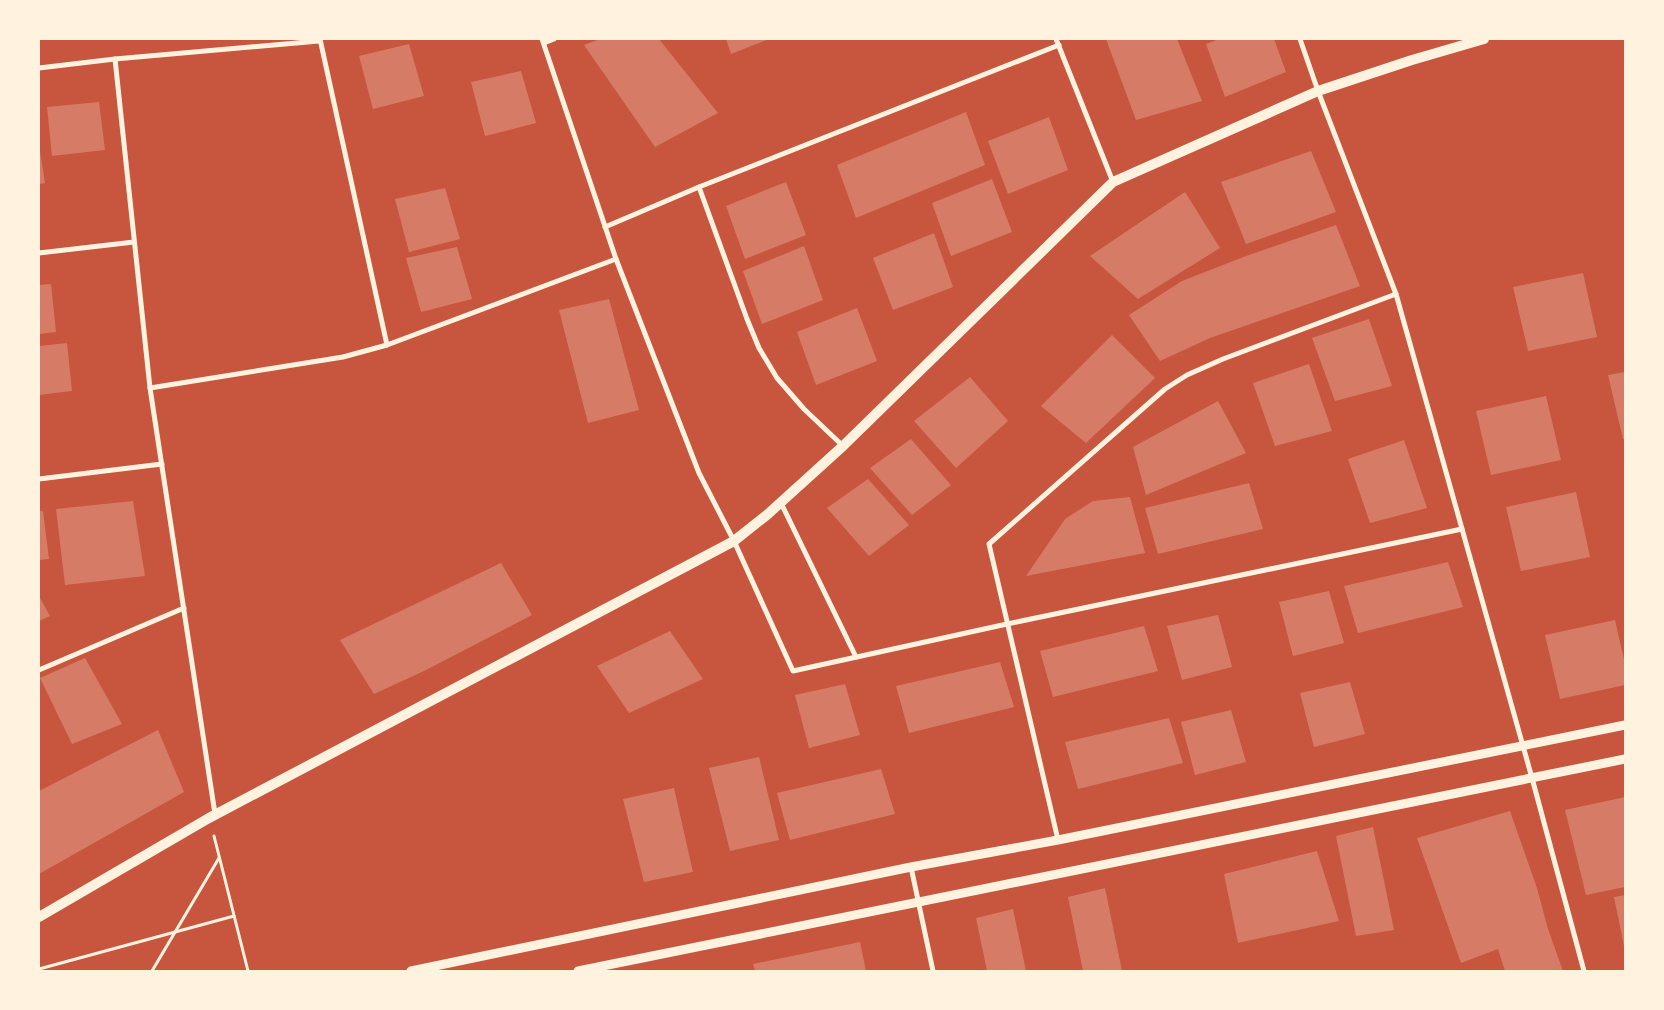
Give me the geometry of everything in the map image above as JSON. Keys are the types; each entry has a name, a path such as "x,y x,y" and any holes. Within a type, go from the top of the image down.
{"main road":[{"path":"39,917 212,816 734,541 843,446 1113,182 1318,91 1484,39"}],"street":[{"path":"554,39 543,41 616,259 699,473 734,541 793,671 1007,624 1462,529"},
{"path":"1056,39 1113,182"},
{"path":"1300,39 1396,294 1523,745 1584,971"},
{"path":"39,68 320,40 387,345"},
{"path":"605,227 1059,45"},
{"path":"115,59 150,388 184,608 212,816"},
{"path":"699,188 759,348 777,378 804,409 843,446"},
{"path":"39,254 134,242"},
{"path":"150,388 343,357 387,345 616,259"},
{"path":"1058,840 989,544 1165,389 1187,375 1223,359 1396,294"},
{"path":"39,479 162,464"},
{"path":"780,502 856,657"},
{"path":"39,670 184,608"},
{"path":"411,971 911,867 1058,840 1625,724"},
{"path":"578,971 1625,759"},
{"path":"911,867 933,971"}],"path":[{"path":"212,816 219,857 248,971"},
{"path":"152,971 219,857"},
{"path":"39,969 234,916"}],"building":[{"path":"600,39 659,39 718,113 655,147 584,45"},
{"path":"726,39 769,39 731,54"},
{"path":"1106,39 1177,39 1202,101 1136,120"},
{"path":"1219,39 1274,39 1286,72 1225,97 1206,44"},
{"path":"409,44 424,96 373,109 359,56"},
{"path":"521,71 536,123 485,136 471,82"},
{"path":"99,102 105,150 52,156 47,107"},
{"path":"966,112 985,165 856,218 837,165"},
{"path":"1049,117 1068,170 1008,194 988,141"},
{"path":"39,145 45,183 39,184"},
{"path":"1311,151 1336,212 1246,244 1221,182"},
{"path":"992,179 1012,232 951,256 932,203"},
{"path":"786,182 806,235 745,259 726,206"},
{"path":"445,188 460,239 409,252 395,199"},
{"path":"1185,192 1220,248 1138,299 1090,256"},
{"path":"1336,225 1360,286 1210,338 1160,361 1129,315 1182,281 1246,256"},
{"path":"934,233 953,287 893,310 873,258"},
{"path":"804,246 823,300 762,324 743,271"},
{"path":"457,247 472,299 421,312 406,258"},
{"path":"1583,273 1597,337 1528,351 1513,287"},
{"path":"51,284 56,332 39,334 39,285"},
{"path":"609,299 639,410 588,423 559,310"},
{"path":"857,308 877,361 816,385 797,332"},
{"path":"1369,319 1392,386 1335,401 1312,338"},
{"path":"1112,335 1155,378 1086,443 1041,406"},
{"path":"67,343 72,391 39,395 39,346"},
{"path":"1309,364 1332,431 1275,446 1253,383"},
{"path":"1625,372 1625,439 1623,439 1608,375"},
{"path":"970,377 1008,421 956,468 914,421"},
{"path":"1546,396 1561,460 1491,475 1476,411"},
{"path":"1218,401 1246,453 1146,495 1133,447"},
{"path":"911,439 951,485 912,515 870,468"},
{"path":"1404,440 1427,508 1370,523 1348,459"},
{"path":"868,479 909,525 869,556 827,508"},
{"path":"1249,483 1263,529 1158,554 1145,508"},
{"path":"1576,492 1590,557 1521,571 1506,507"},
{"path":"1130,497 1145,553 1026,576 1065,519 1093,501"},
{"path":"133,501 145,576 65,585 56,509"},
{"path":"39,511 43,511 49,559 39,560"},
{"path":"1448,562 1463,607 1358,633 1344,586"},
{"path":"501,563 532,615 424,671 374,694 340,640"},
{"path":"1329,591 1344,643 1293,656 1279,602"},
{"path":"39,596 50,616 39,621"},
{"path":"1218,615 1232,667 1182,680 1167,626"},
{"path":"1615,620 1625,664 1625,685 1560,699 1545,635"},
{"path":"1144,626 1158,671 1053,697 1040,651"},
{"path":"670,631 703,679 629,713 597,666"},
{"path":"85,658 122,724 72,744 40,678"},
{"path":"1000,662 1014,707 909,733 896,686"},
{"path":"1350,682 1365,734 1314,747 1300,693"},
{"path":"845,684 860,735 809,748 795,695"},
{"path":"1231,710 1246,762 1195,775 1181,722"},
{"path":"1169,718 1183,763 1078,789 1065,742"},
{"path":"158,730 184,792 39,874 39,791"},
{"path":"759,757 779,840 730,851 709,768"},
{"path":"881,769 895,814 790,840 777,793"},
{"path":"674,788 693,872 644,882 623,799"},
{"path":"1625,797 1625,887 1586,895 1565,810"},
{"path":"1510,811 1563,971 1505,971 1498,949 1461,963 1417,838"},
{"path":"1373,827 1394,930 1356,936 1336,836"},
{"path":"1317,851 1339,921 1238,943 1224,874"},
{"path":"1105,888 1122,971 1083,971 1068,897"},
{"path":"1625,895 1625,946 1624,946 1614,897"},
{"path":"1013,909 1026,971 987,971 976,918"},
{"path":"860,942 866,971 755,971 753,964"}]}
